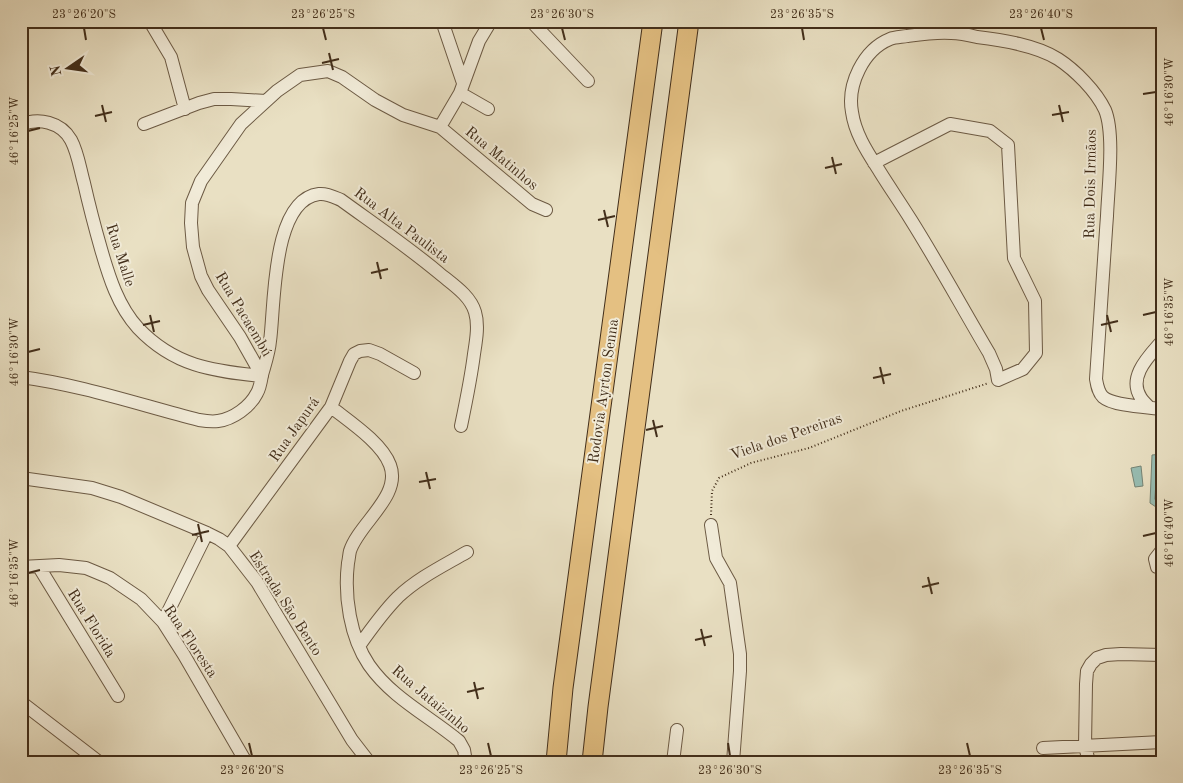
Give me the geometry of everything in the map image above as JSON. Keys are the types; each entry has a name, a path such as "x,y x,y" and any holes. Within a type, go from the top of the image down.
{"highway":[{"name":"Rodovia Ayrton Senna","path":"556,762 565,679 653,21"},
{"path":"592,762 689,21"}],"street":[{"path":"442,21 462,88 488,110"},
{"path":"440,127 462,88 479,41 491,21"},
{"path":"531,21 588,81"},
{"path":"152,25 171,57 185,109"},
{"name":"Rua Dois Irmãos","path":"998,380 996,369 989,353 912,222 866,150 855,127 851,110 851,92 858,70 868,55 879,45 891,39 927,33 951,33 997,40 1043,51 1058,59 1077,74 1097,96 1106,112 1110,136 1096,379 1098,389 1103,397 1113,403 1155,408"},
{"name":"Rua Pacaembú","path":"262,376 240,337 208,290 201,276 193,247 190,223 192,203 201,181 241,124 277,91 300,75 328,71 342,77 375,100 403,115 440,127"},
{"path":"144,124 214,99 266,101"},
{"name":"Rua Malle","path":"21,126 37,121 49,122 62,130 70,139 110,281 122,306 137,327 160,348 180,360 225,372 262,376"},
{"path":"874,162 950,124 990,131 1008,145 1014,258 1034,301 1036,353 1023,369 998,380"},
{"name":"Rua Matinhos","path":"440,127 532,204 546,210"},
{"name":"Rua Alta Paulista","path":"21,377 74,387 199,420 218,421 230,418 252,402 258,392 270,340 276,268 281,244 289,222 297,207 308,198 319,194 330,195 341,200 414,252 460,290 471,304 475,313 476,342 461,426"},
{"path":"1155,408 1141,398 1138,392 1137,375 1141,366 1162,341"},
{"name":"Rua Japurá","path":"229,546 332,408 354,354 369,350 414,373"},
{"name":"Rua Jataizinho","path":"332,408 375,442 391,466 393,477 391,489 360,532 350,552 347,591 350,614 359,646 371,667 386,684 402,699 459,741 464,750 466,762"},
{"name":"Estrada São Bento","path":"21,478 92,488 120,497 208,533 229,546 257,582 352,740 369,762"},
{"path":"711,525 716,558 730,583 739,646 740,671 733,762"},
{"path":"162,622 208,533"},
{"path":"1160,568 1155,563 1155,559 1162,550"},
{"path":"359,646 379,617 398,597 419,580 467,552"},
{"name":"Rua Floresta","path":"21,567 59,565 86,568 110,578 141,599 162,622 184,655 246,762"},
{"name":"Rua Florida","path":"38,566 118,696"},
{"path":"1089,762 1085,746 1086,684 1087,671 1091,664 1097,658 1106,655 1162,655"},
{"path":"21,702 99,762"},
{"path":"673,762 677,730"},
{"path":"1043,748 1162,742"}],"path":[{"name":"Viela dos Pereiras","path":"711,525 712,492 719,478 751,463 809,448 902,411 998,380"}],"water":[{"path":"1162,454 1162,511 1150,503 1152,455"},
{"path":"1141,466 1143,486 1135,487 1131,468"}]}
